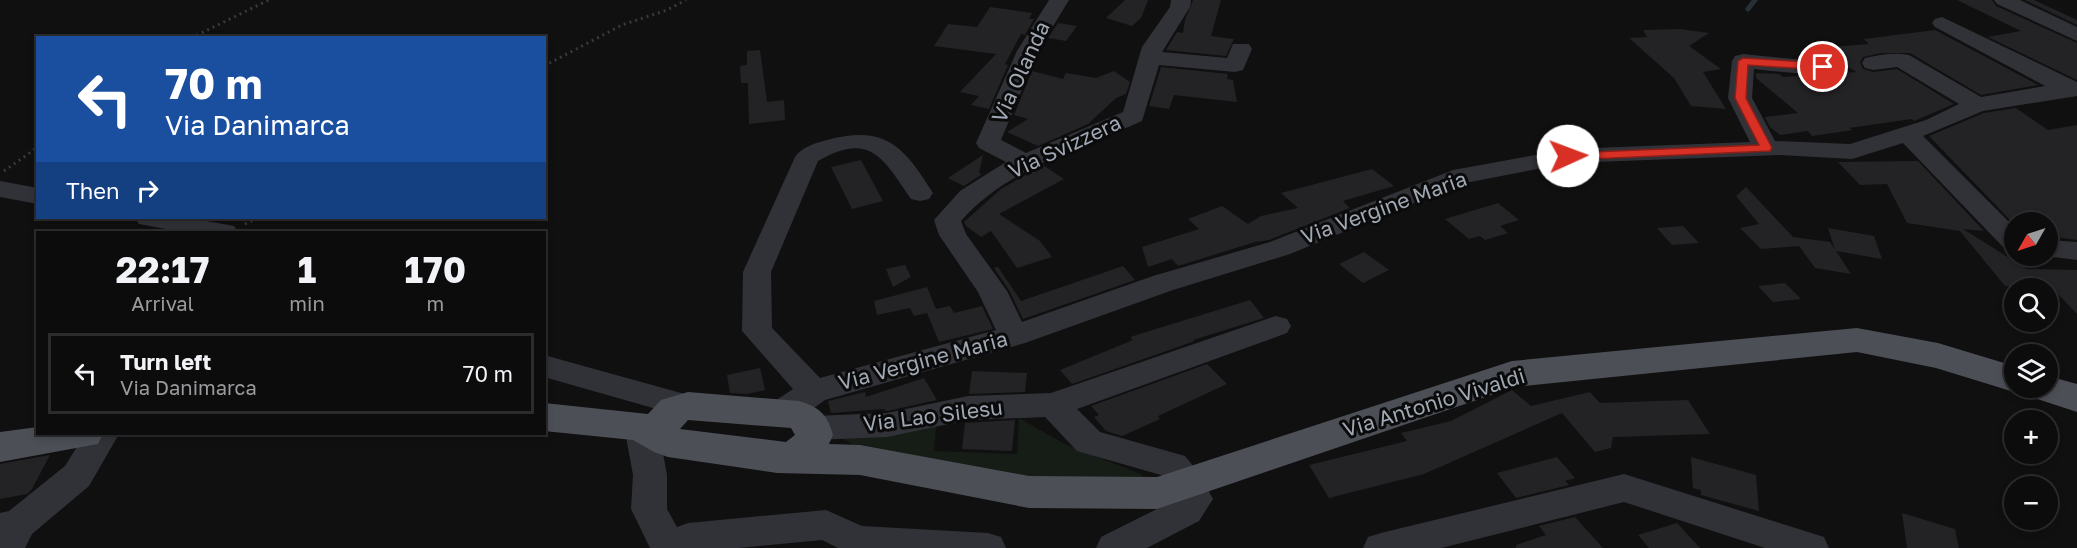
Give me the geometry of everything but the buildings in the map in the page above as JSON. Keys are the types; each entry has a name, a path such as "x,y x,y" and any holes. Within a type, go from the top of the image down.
{"main road":[{"name":"Via Antonio Vivaldi","path":"671,427 777,458 860,460 1029,492 1157,493 1512,374 1857,340 1938,356 2004,376"},
{"path":"2058,392 2077,398"},
{"path":"546,417 671,427 803,424 812,441 805,449 794,455 777,458"},
{"name":"Via Antonio Vivaldi","path":"803,424 860,460"},
{"path":"0,447 78,435"}],"street":[{"name":"Via Olanda","path":"1024,162 988,143 1020,65 1043,21 1059,0"},
{"name":"Via Svizzera","path":"1014,336 992,291 953,235 947,220 969,197 1024,162 1092,136 1134,116 1153,47 1180,7 1181,0"},
{"path":"2004,0 2077,35"},
{"path":"1942,23 2073,89"},
{"path":"1151,58 1235,65 1241,49"},
{"path":"1873,63 1901,60 1977,105"},
{"path":"1766,148 1740,98 1743,61 1804,67 1836,66"},
{"name":"Via Vergine Maria","path":"803,424 814,391 1014,336 1163,283 1280,248 1357,214 1453,178 1568,156 1766,148 1852,152 1934,125 1977,105 2073,89"},
{"path":"1907,134 2004,232"},
{"path":"814,391 757,331 757,272 807,157 820,148 835,144 882,147 898,161 920,193"},
{"path":"0,189 36,196"},
{"path":"153,219 219,231"},
{"path":"2058,250 2077,251"},
{"name":"Via Lao Silesu","path":"803,424 887,425 968,408 1053,405 1275,326"},
{"path":"546,367 671,427"},
{"path":"1053,405 1089,442 1173,465 1187,483 1195,499 1186,511 1114,548"},
{"path":"671,427 650,475 649,509 669,548 688,538 826,525 841,540 988,548"},
{"path":"650,475 671,427"},
{"path":"9,533 76,476 101,435"},
{"path":"1382,548 1624,488 1790,545"}],"path":[{"path":"195,36 269,0"},
{"path":"546,65 622,25 667,10 687,0"},
{"path":"0,174 36,148"}],"shaded area":[{"path":"937,418 934,451 1017,454 1019,418 1065,444 1143,475 1126,489 877,460 836,434"}],"waterway":[{"path":"1748,9 1755,0"}],"route":[{"path":"1568,156 1766,148 1740,98 1743,61 1823,67"}]}
